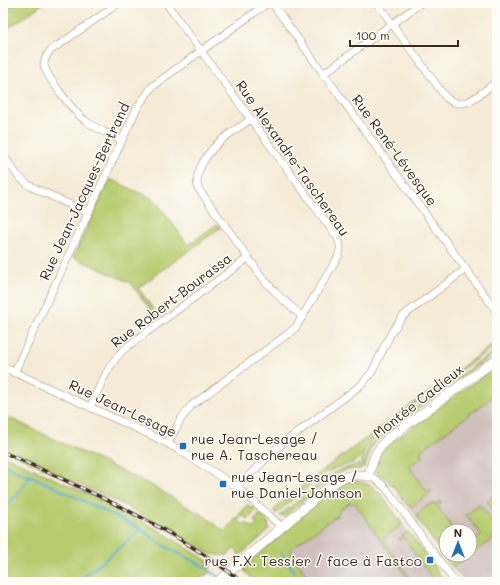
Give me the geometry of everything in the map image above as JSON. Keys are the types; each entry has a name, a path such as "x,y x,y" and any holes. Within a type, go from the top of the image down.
{"street":[{"path":"119,3 50,51 46,57 44,65 68,104 78,116 121,140"},
{"name":"Rue Alexandre-Taschereau","path":"166,3 337,237 340,245 338,257 296,327 191,406 181,419 168,443"},
{"name":"Rue Jean-Jacques-Bertrand","path":"14,372 137,108 152,87 268,3"},
{"name":"Rue René-Lévesque","path":"272,3 497,312"},
{"path":"377,3 444,96 450,102 459,104 467,102 497,81"},
{"path":"323,74 421,3"},
{"path":"251,119 217,143 211,150 198,172 198,188 248,258 272,288 292,309 303,316"},
{"path":"3,155 18,176 30,186 88,213"},
{"name":"Rue Robert-Bourassa","path":"90,407 109,367 120,353 248,258"},
{"path":"237,487 278,447 361,385 372,372 391,333 403,316 466,270"},
{"name":"Montée Cadieux","path":"368,476 376,453 387,439 497,359"},
{"name":"Rue Jean-Lesage","path":"3,367 168,443 237,487 282,527"},
{"path":"218,582 318,495 343,477 353,474 368,476 377,480 386,488 455,582"}],"shaded area":[{"path":"497,394 497,582 465,582 448,563 478,563 478,523 438,523 438,548 396,489 390,483 401,464"},
{"path":"356,481 369,484 373,487 375,492 380,493 445,582 311,582 279,536 334,489 335,490 345,483"}],"green space":[{"path":"3,3 44,3 3,32"},
{"path":"110,179 155,200 188,245 217,224 220,228 138,288 159,317 156,318 131,283 73,257"},
{"path":"497,341 497,345 450,377 375,434 370,440 363,455 358,460 335,468 325,474 276,514 273,511 287,497"},
{"path":"497,349 497,352 377,440 372,447 367,462 363,468 361,463 372,443 379,436 433,394"},
{"path":"497,365 497,394 420,451 424,456 409,466 427,492 431,490 433,491 414,505 407,505 396,489 377,472 376,467 380,455 392,442"},
{"path":"3,415 149,484 207,518 225,532 248,504 248,506 251,508 253,507 256,510 248,520 242,515 238,521 244,525 246,523 253,528 257,524 254,521 260,514 268,521 269,529 240,555 234,548 228,555 208,553 186,539 120,503 3,449"},
{"path":"3,455 86,493 157,529 211,563 209,573 195,582 3,582"},
{"path":"359,464 361,469 346,470 333,476 288,514 279,516 327,477 339,470"},
{"path":"356,481 373,487 375,491 380,493 402,523 383,539 413,582 410,582 355,503 353,504 351,502 338,511 339,514 289,550 311,582 266,582 254,580 245,572 244,567 334,489 335,490 345,483"},
{"path":"497,493 497,516 487,501"},
{"path":"441,501 441,503 437,506 449,523 438,523 438,548 417,518 417,514 430,504 435,504"},
{"path":"480,505 492,521 495,530 494,538 478,549 478,538 482,535 478,530 478,523 472,523 466,515"},
{"path":"409,532 445,582 435,582 404,538 398,540"},
{"path":"449,563 459,563 455,566 450,565"}],"waterway":[{"path":"3,9 17,3"},
{"path":"3,464 24,475 31,476"},
{"path":"3,508 16,496 31,476 142,529 78,582"},
{"path":"142,529 159,543 203,566 219,577"},
{"path":"281,552 301,582"}],"railway":[{"path":"3,452 96,495 157,526 186,543 242,582"}],"place":[{"name":"rue Jean-Lesage / rue A. Taschereau","path":"183,446"},
{"name":"rue Jean-Lesage / rue Daniel-Johnson","path":"223,484"},
{"name":"rue F.X. Tessier / face à Fastco","path":"430,560"}]}
